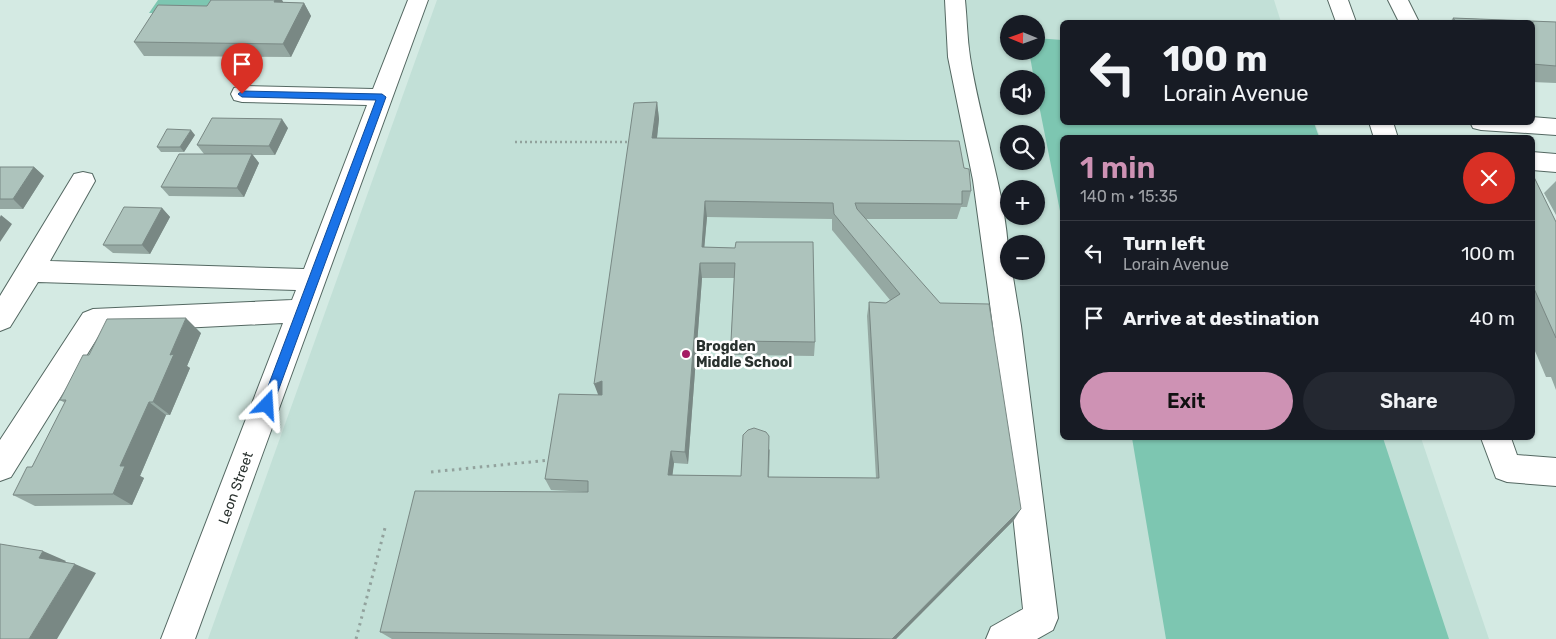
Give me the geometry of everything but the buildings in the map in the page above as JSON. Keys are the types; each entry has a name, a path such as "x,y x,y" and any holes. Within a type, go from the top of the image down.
{"street":[{"name":"Leon Street","path":"178,639 418,0"},
{"path":"955,0 959,57 985,180 1007,326 1042,618 1003,639"},
{"path":"1338,0 1345,20"},
{"path":"1398,0 1408,20"},
{"path":"242,94 382,97"},
{"path":"1492,125 1514,131 1556,127"},
{"path":"1535,162 1556,163"},
{"path":"0,319 31,271 83,181"},
{"path":"31,271 313,280"},
{"path":"0,467 93,321 301,311"},
{"path":"1497,440 1507,468 1556,472"}],"path":[{"path":"515,142 634,142"},
{"path":"431,472 556,460"},
{"path":"356,639 385,528"}],"shaded area":[{"name":"Brogden Middle School","path":"437,0 1274,0 1280,20 1060,20 1060,125 1316,125 1319,135 1060,135 1060,440 1422,440 1489,639 208,639"}],"green space":[{"path":"158,0 220,0 212,14 149,13"},
{"path":"1045,39 1060,40 1060,125 1315,125 1318,135 1060,135 1060,211 1045,135 1045,125 1043,125 1041,115 1045,115 1045,70 1032,70 1031,60 1045,60"},
{"path":"1132,440 1384,440 1449,639 1166,639"}],"place":[{"name":"Brogden Middle School","path":"686,354"}],"route":[{"path":"242,94 382,97 267,405"}]}
